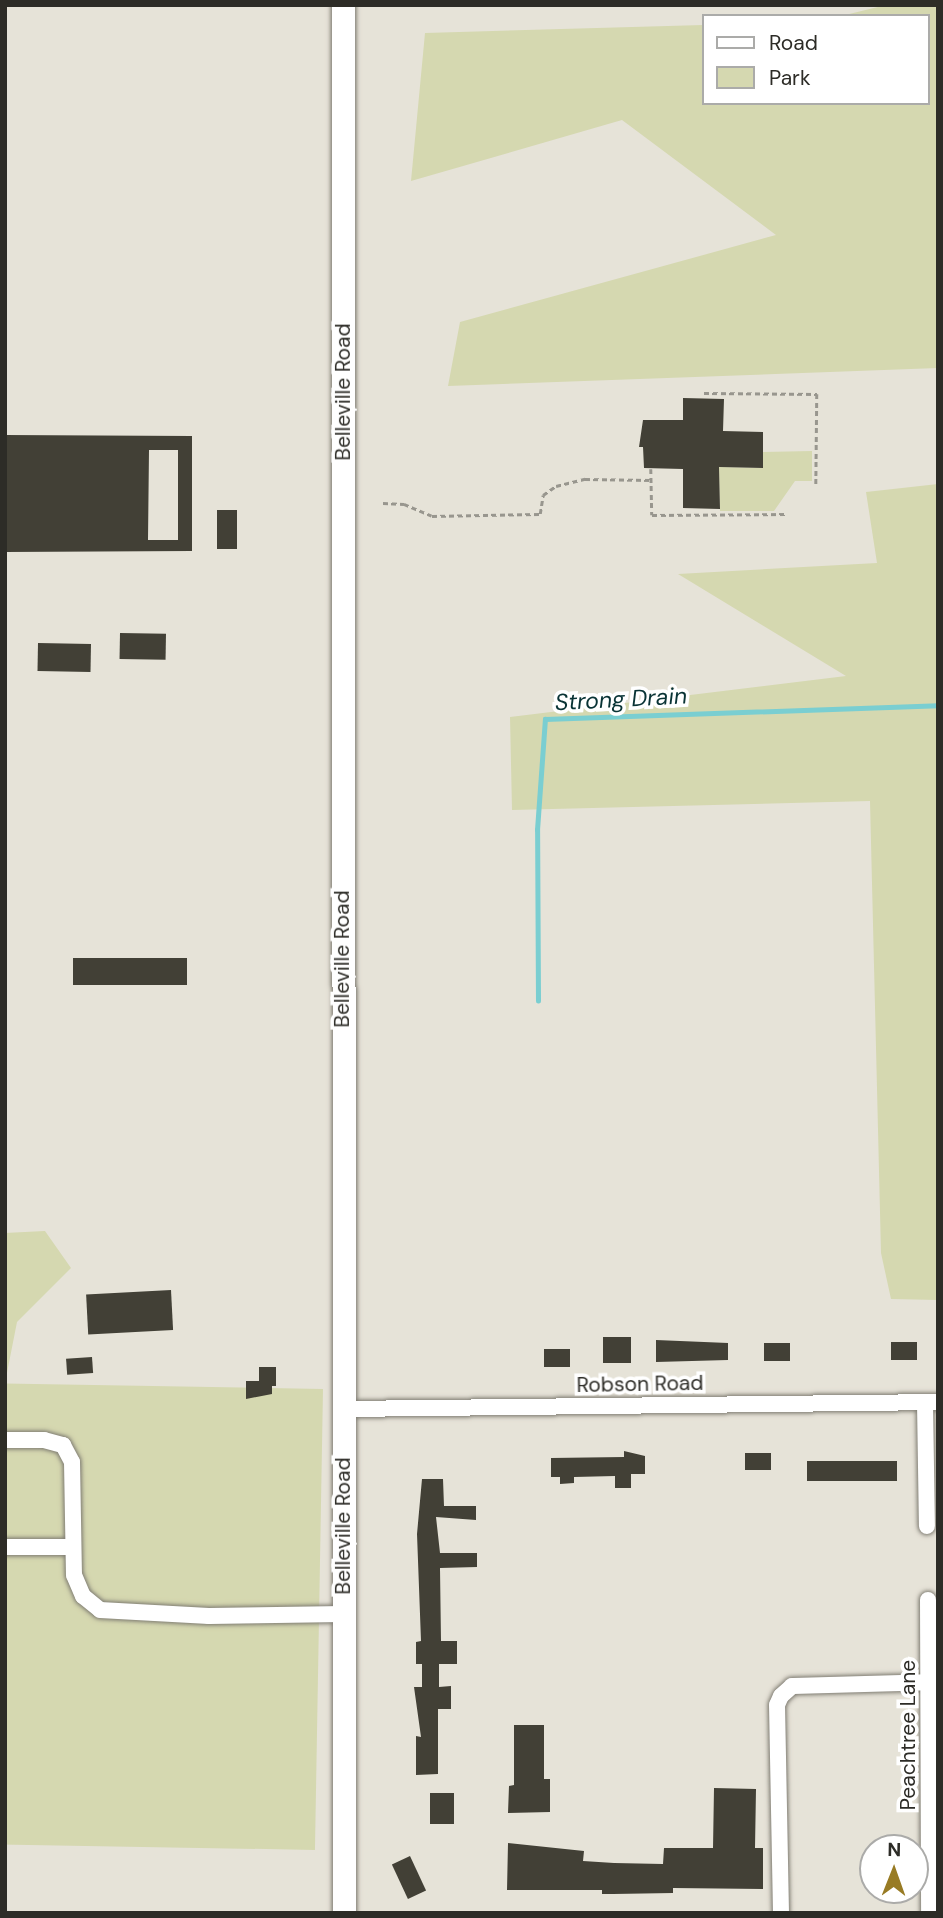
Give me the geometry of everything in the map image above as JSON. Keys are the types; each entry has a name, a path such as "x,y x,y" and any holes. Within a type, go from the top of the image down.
{"main road":[{"name":"Belleville Road","path":"343,5 344,1913"}],"street":[{"name":"Robson Road","path":"342,1409 931,1403"},
{"path":"927,1526 931,1403"},
{"path":"5,1440 44,1440 63,1445 72,1462 74,1575 83,1596 100,1610 195,1616 343,1614"},
{"path":"5,1547 72,1547"},
{"name":"Peachtree Lane","path":"928,1600 933,1681 929,1913"},
{"path":"780,1913 777,1705 781,1696 792,1686 933,1681"}],"path":[{"path":"704,393 817,394 816,486"},
{"path":"651,469 652,515 786,514"},
{"path":"383,503 404,504 432,516 540,514 543,495 556,486 575,485 585,479 652,481"}],"green space":[{"path":"886,5 938,5 938,368 448,386 460,322 776,235 622,120 411,181 425,33 702,25 702,105 929,105 929,14 849,14"},
{"path":"812,451 812,481 795,481 774,511 720,511 719,467 762,468 763,452"},
{"path":"938,484 938,1300 891,1299 881,1253 870,801 512,810 510,717 846,676 678,574 877,563 866,492"},
{"path":"45,1231 71,1268 17,1322 5,1383 5,1233"},
{"path":"5,1383 323,1389 315,1850 5,1845"}],"building":[{"path":"683,398 724,399 723,431 763,432 763,468 719,467 720,509 683,508 683,469 644,468 643,447 639,447 643,420 683,420"},
{"path":"5,435 192,436 192,551 5,552","holes":["149,450 178,450 178,540 148,540"]},
{"path":"217,510 237,510 237,549 217,549"},
{"path":"120,633 166,634 166,660 120,659"},
{"path":"38,643 91,644 91,672 38,671"},
{"path":"73,958 187,958 187,985 73,985"},
{"path":"171,1290 173,1330 88,1334 86,1294"},
{"path":"603,1337 631,1337 631,1363 603,1363"},
{"path":"656,1340 728,1343 728,1360 656,1362"},
{"path":"891,1342 917,1342 917,1360 891,1360"},
{"path":"764,1343 790,1343 790,1361 764,1361"},
{"path":"544,1349 570,1349 570,1367 544,1367"},
{"path":"92,1357 93,1373 67,1375 66,1359"},
{"path":"259,1367 276,1367 276,1386 272,1386 272,1394 246,1399 246,1381 259,1381"},
{"path":"624,1451 645,1456 645,1474 631,1474 631,1488 615,1488 615,1476 574,1477 574,1483 560,1484 560,1477 551,1477 551,1458 624,1457"},
{"path":"745,1453 771,1453 771,1470 745,1470"},
{"path":"807,1461 897,1461 897,1481 807,1481"},
{"path":"422,1479 443,1479 444,1506 476,1506 476,1520 436,1517 440,1553 477,1553 477,1567 440,1568 441,1641 457,1641 457,1664 439,1664 439,1687 451,1686 451,1709 438,1709 438,1774 416,1775 416,1736 421,1737 414,1687 422,1687 422,1664 416,1664 416,1642 421,1641 417,1534"},
{"path":"514,1725 544,1725 544,1779 550,1779 550,1812 508,1813 509,1786 514,1785"},
{"path":"714,1788 756,1789 755,1848 763,1848 763,1889 673,1888 673,1893 613,1894 602,1894 602,1890 507,1890 508,1843 584,1851 583,1861 614,1863 663,1864 664,1848 713,1848"},
{"path":"430,1793 454,1793 454,1824 430,1824"},
{"path":"410,1856 426,1890 408,1899 392,1864"}],"waterway":[{"name":"Strong Drain","path":"538,1001 537,830 545,719 938,705"}]}
